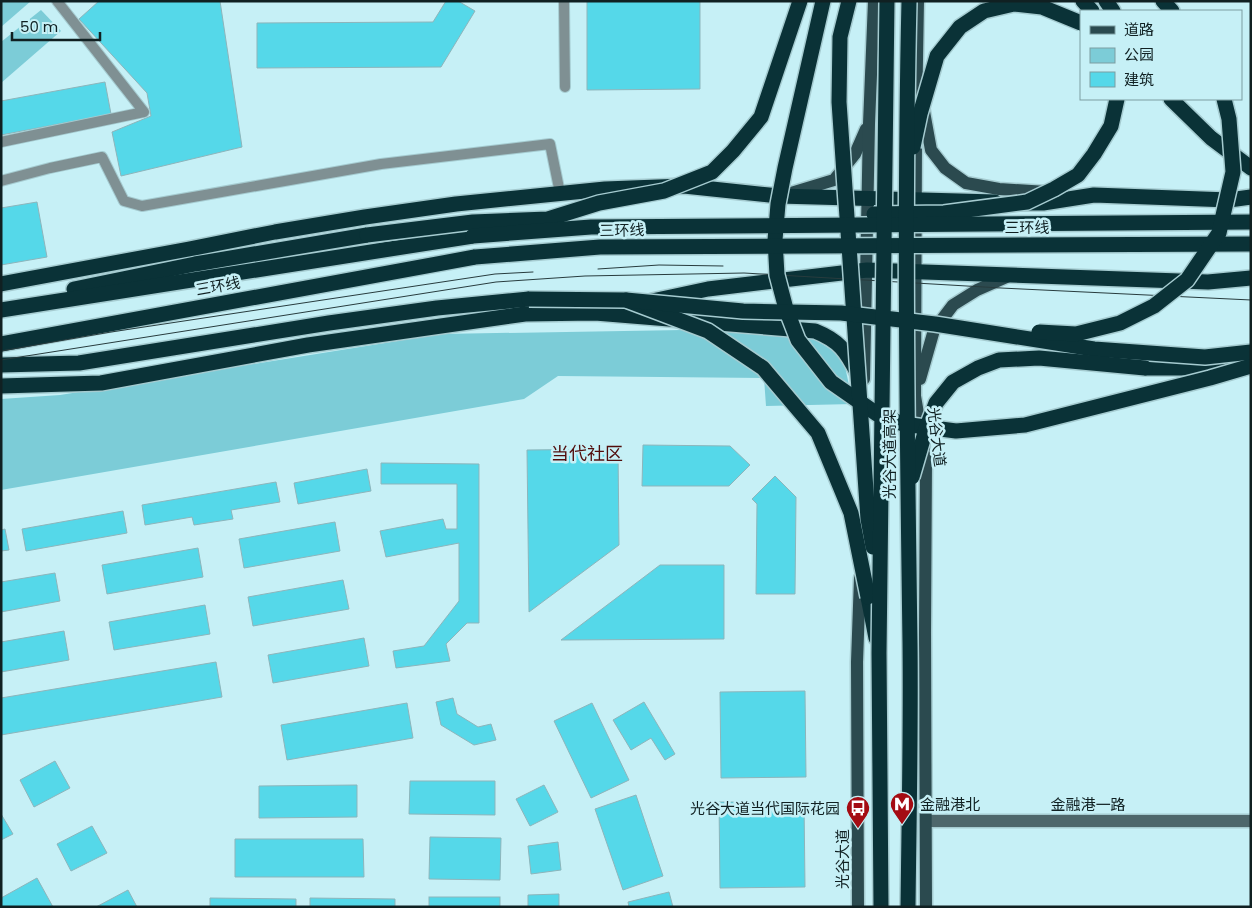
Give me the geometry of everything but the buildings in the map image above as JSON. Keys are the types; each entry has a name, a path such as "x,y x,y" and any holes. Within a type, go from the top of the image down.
{"highway":[{"path":"548,220 599,203 664,191 712,172 733,151 761,117 800,1"},
{"path":"823,1 785,168 778,204 775,240 777,275 786,309 795,332 806,351 831,382 877,414 903,424 956,431 1024,425 1251,366"},
{"path":"849,1 840,37 839,102 868,519 880,583"},
{"name":"光谷大道高架","path":"881,904 879,653 887,1"},
{"name":"光谷大道高架","path":"908,907 910,645 907,493 906,180 909,1"},
{"path":"906,180 920,114 937,56 960,27 984,11 1014,4 1042,7 1080,23"},
{"path":"1,304 195,264 367,235 473,222 944,213 1027,202 1078,175 1094,154 1111,126 1117,100"},
{"path":"1172,100 1211,138 1251,168"},
{"path":"973,330 1076,334 1120,323 1154,306 1187,280 1219,233 1233,172 1229,119 1224,100"},
{"path":"1,284 275,232 366,217 456,204 605,189 684,186 779,196 1043,203 1094,195 1229,200 1251,197"},
{"name":"三环线","path":"1,310 473,236 591,227 1251,222"},
{"name":"三环线","path":"1,344 475,257 600,247 1251,244"},
{"path":"128,261 293,248"},
{"path":"595,313 708,289 867,270 1208,282 1251,278"},
{"path":"1,365 79,363 315,325 437,308 529,299 626,300 743,311 841,312 935,324 1094,349 1205,357 1251,352"},
{"path":"626,300 708,332 762,368 818,433 851,513 879,653"},
{"path":"4,386 100,383 308,345 406,330 526,314 595,313 815,331 828,336 846,351 864,385"},
{"path":"315,325 406,330"},
{"path":"4,386 70,374 111,358"},
{"path":"907,493 926,429 936,403 954,382 978,368 999,360 1039,358 1145,368 1208,368 1251,361"}],"main road":[{"name":"光谷大道","path":"858,907 857,662 866,439 864,385 869,124 874,1"},
{"name":"光谷大道","path":"918,1 915,396 926,460 926,907"},
{"path":"916,69 931,150 944,168 966,183 991,188 1094,195"},
{"path":"779,196 834,180 855,154 869,124"},
{"path":"915,396 934,330 953,306 977,290 1012,274"}],"street":[{"path":"1,142 144,112 57,1"},
{"path":"564,1 565,86"},
{"path":"1,181 102,157 124,201 142,206 381,164 550,144 560,194"},
{"name":"金融港一路","path":"926,821 1251,821"}],"green space":[{"path":"1,1 31,1 1,27"},
{"path":"41,10 61,31 1,83 1,42"},
{"path":"682,330 811,337 843,357 853,404 766,406 764,378 558,376 524,399 1,490 1,399 60,395 441,334"}],"tram line":[{"path":"598,269 659,265 723,266"},
{"path":"1,351 111,332 495,274 533,272"},
{"path":"1,360 496,282 585,276 744,273 1251,300"}],"place":[{"name":"金融港北","path":"902,825"},
{"name":"光谷大道当代国际花园","path":"858,829"}],"district":[{"name":"当代社区","path":"587,453"}]}
